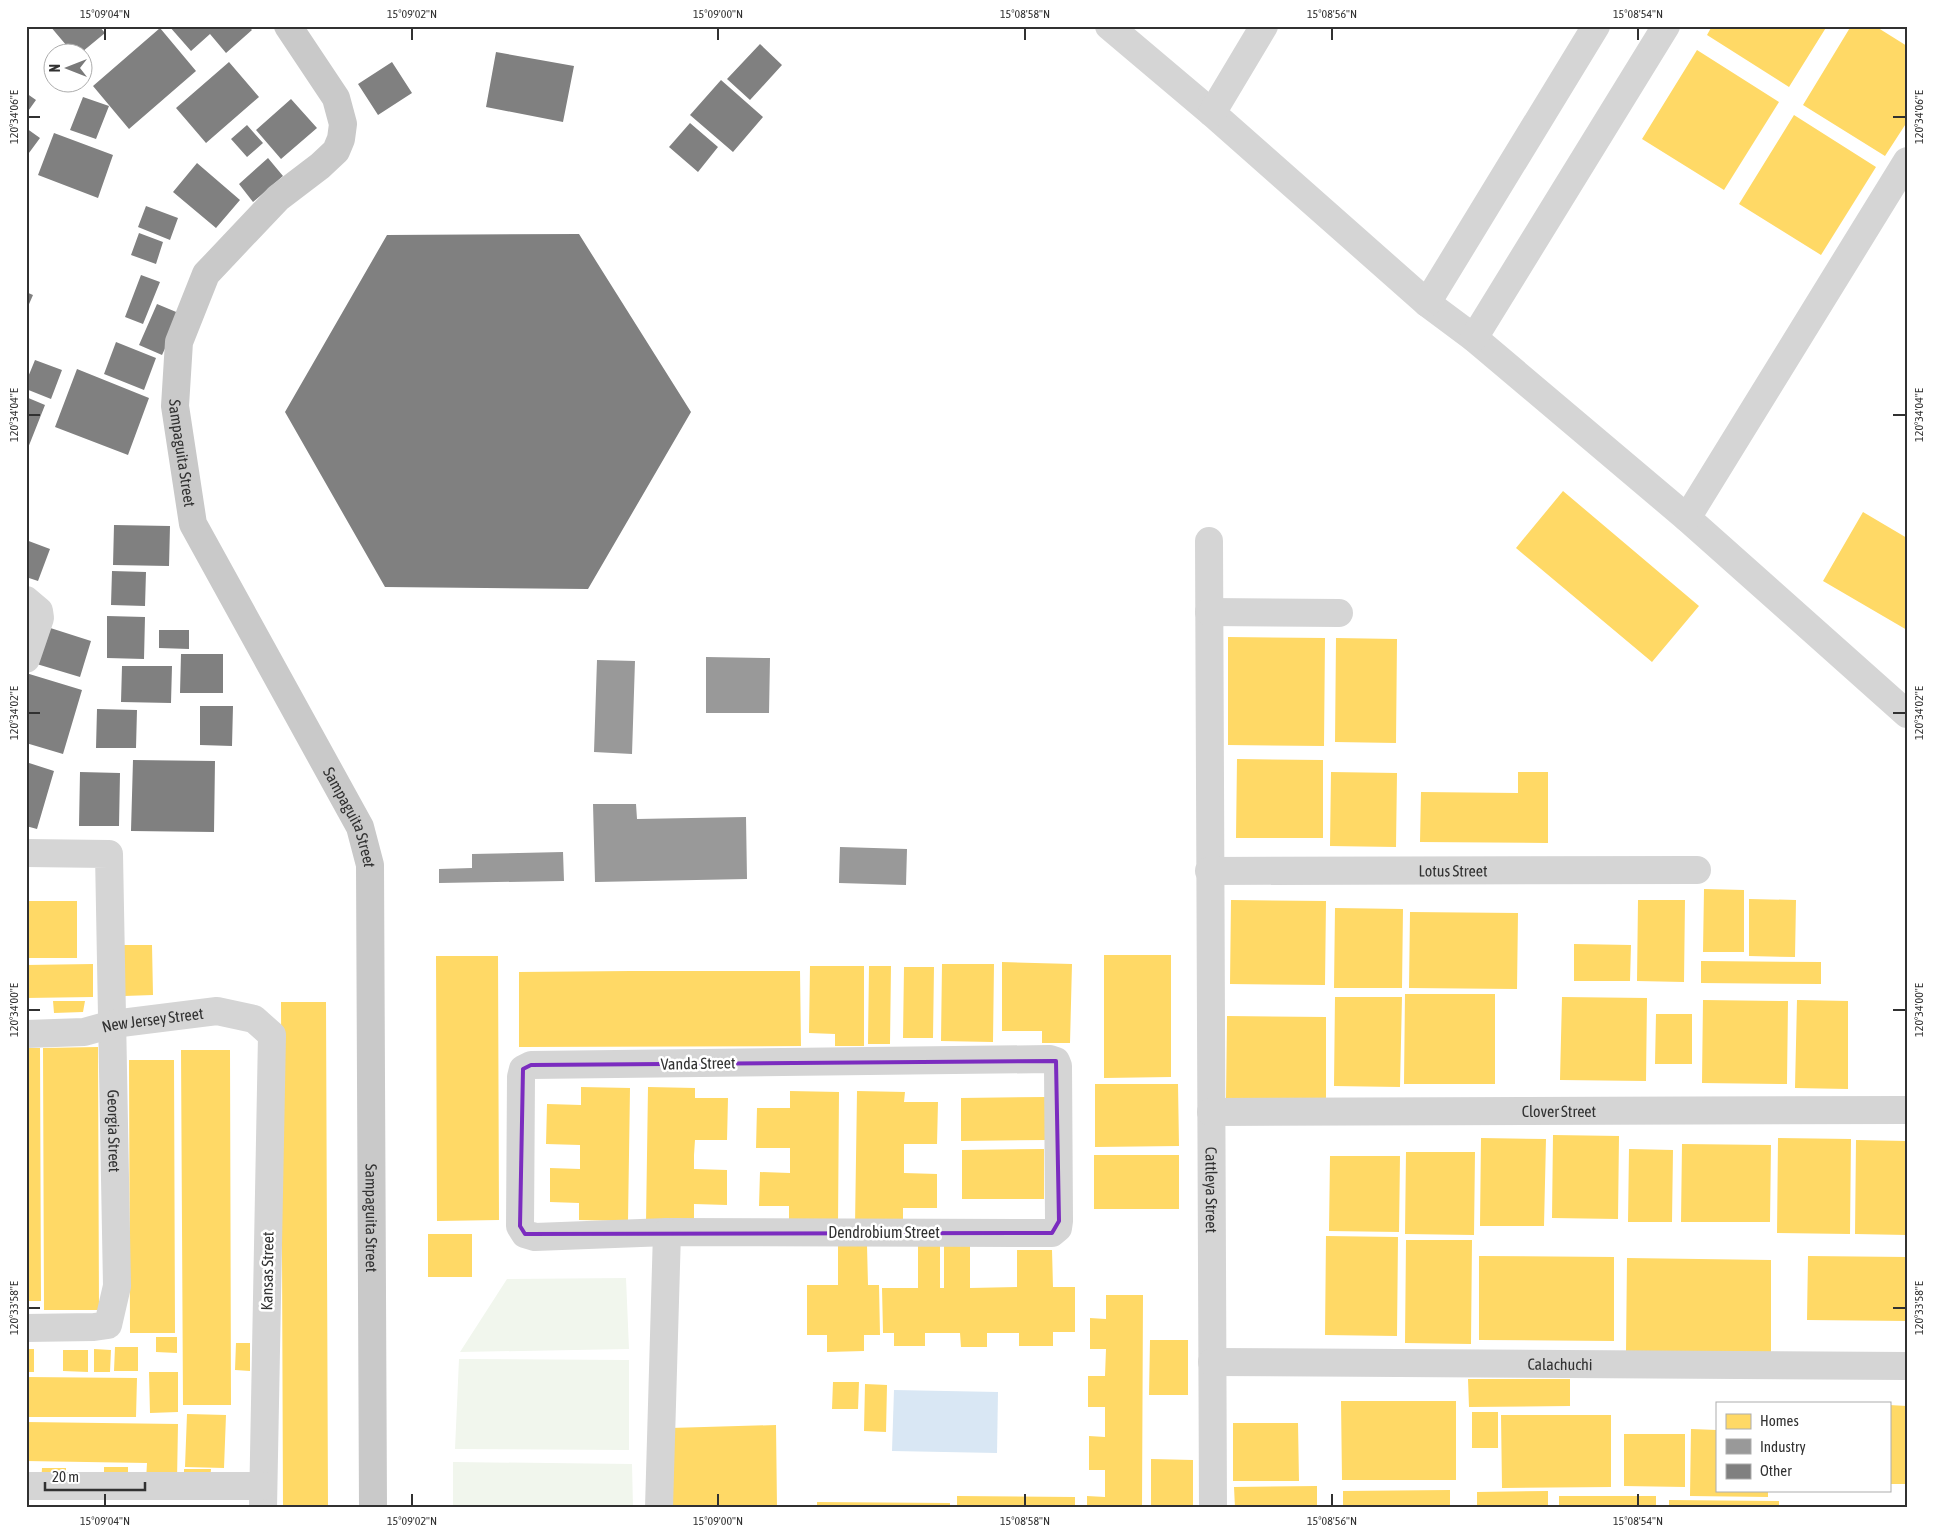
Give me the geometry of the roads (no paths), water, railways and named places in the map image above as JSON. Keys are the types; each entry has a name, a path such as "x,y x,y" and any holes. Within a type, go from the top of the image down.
{"main road":[{"name":"Sampaguita Street","path":"288,26 336,98 343,124 341,139 336,151 320,166 278,198 206,274 180,342 175,406 193,524 360,828 370,866 373,1508"}],"street":[{"path":"1109,26 1212,113 1428,303 1474,338 1687,518 1907,714"},
{"path":"1212,113 1264,26"},
{"path":"1428,303 1596,26"},
{"path":"1474,338 1666,26"},
{"path":"1687,518 1907,160"},
{"name":"Cattleya Street","path":"1209,541 1213,1508"},
{"path":"26,600 39,611 40,618 26,659"},
{"path":"1209,612 1339,612"},
{"name":"Georgia Street","path":"26,853 109,854 117,1286 108,1325 26,1328"},
{"name":"Lotus Street","path":"1209,871 1697,870"},
{"name":"New Jersey Street","path":"26,1034 84,1032 113,1024 217,1011 254,1019 272,1035"},
{"name":"Kansas Street","path":"263,1497 272,1035"},
{"name":"Dendrobium Street","path":"535,1237 667,1232 1052,1233 1058,1228 1060,1221 1058,1066 1056,1060 1050,1059"},
{"name":"Vanda Street","path":"535,1237 525,1234 520,1226 521,1077 523,1069 531,1065 1050,1059"},
{"name":"Clover Street","path":"1211,1112 1907,1110"},
{"path":"659,1508 667,1232"},
{"name":"Calachuchi","path":"1212,1362 1907,1366"},
{"path":"26,1486 263,1497"}],"water":[{"path":"894,1390 998,1392 997,1453 892,1451"}]}
